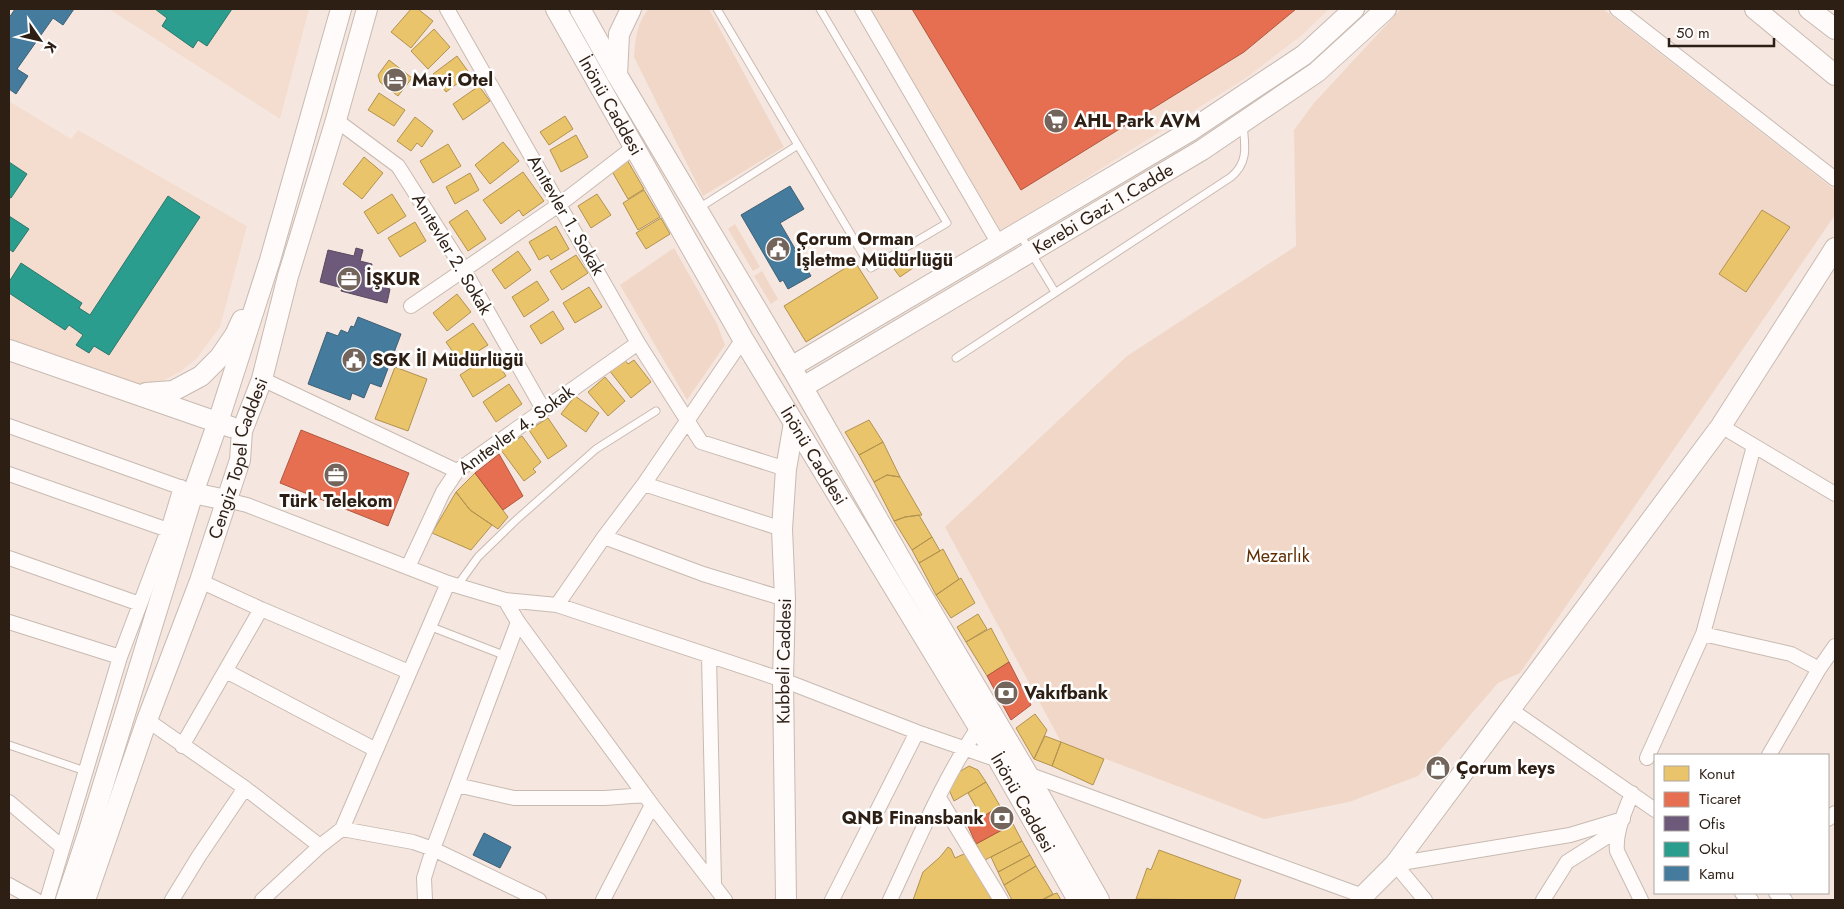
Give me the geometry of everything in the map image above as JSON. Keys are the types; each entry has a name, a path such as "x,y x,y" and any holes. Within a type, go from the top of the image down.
{"street":[{"name":"Cengiz Topel Caddesi","path":"66,900 88,834 187,490 218,422 270,260 341,9"},
{"name":"Cengiz Topel Caddesi","path":"85,900 147,720 200,581 240,460 242,431 262,379 288,276 336,120 367,9"},
{"name":"Anıtevler 1. Sokak","path":"447,9 638,343 701,442 786,469"},
{"name":"İnönü Caddesi","path":"556,9 743,339 998,759 1078,900"},
{"path":"617,74 619,34 631,9"},
{"path":"862,9 1009,264"},
{"name":"Kerebi Gazi 1.Cadde","path":"791,367 1190,131 1304,55 1354,9"},
{"name":"Kerebi Gazi 1.Cadde","path":"803,387 1202,150 1317,72 1386,9"},
{"path":"1617,9 1835,180"},
{"path":"1755,9 1835,75"},
{"path":"1809,9 1835,29"},
{"name":"İnönü Caddesi","path":"583,10 617,74 803,387 1099,900"},
{"name":"Anıtevler 2. Sokak","path":"336,120 398,166 464,270 542,409"},
{"path":"411,306 560,204 634,147"},
{"path":"9,426 187,490 247,505 453,585 505,600 557,605 784,680 917,732 998,759 1028,775 1361,898 1395,864 1721,426 1835,248"},
{"path":"136,394 173,391 201,376 220,357 235,335 270,260"},
{"path":"557,605 604,537 644,484 743,339"},
{"name":"Anıtevler 4. Sokak","path":"408,568 443,492 457,471 542,409 638,343"},
{"path":"9,350 242,431"},
{"path":"262,379 457,471"},
{"name":"Kubbeli Caddesi","path":"786,900 785,599 782,529 786,469 794,423"},
{"path":"1721,426 1754,446 1833,487"},
{"path":"1648,758 1703,634 1754,446"},
{"path":"9,474 168,530"},
{"path":"644,484 782,529"},
{"path":"47,900 120,657 168,530 187,490"},
{"path":"604,537 703,574 785,599"},
{"path":"9,558 140,604"},
{"path":"200,581 408,672"},
{"path":"262,900 320,846 342,829 408,672 429,626 453,585"},
{"path":"505,600 518,622 725,900"},
{"path":"182,746 262,609"},
{"path":"9,622 120,657"},
{"path":"425,900 424,878 518,622"},
{"path":"1703,634 1791,654 1819,670"},
{"path":"1769,754 1835,646"},
{"path":"708,656 714,884"},
{"path":"226,671 376,750"},
{"path":"1511,710 1654,809"},
{"path":"147,720 182,746 246,788 320,846"},
{"path":"890,900 964,748 978,728"},
{"path":"832,900 917,732"},
{"path":"457,785 514,798 649,800"},
{"path":"172,900 246,788"},
{"path":"1632,794 1616,842 1617,850 1641,900"},
{"path":"939,798 1001,900"},
{"path":"603,900 649,800"},
{"path":"9,802 62,847"},
{"path":"1395,864 1570,835 1621,824"},
{"path":"1543,900 1567,862 1621,824"},
{"path":"342,829 413,842 434,849 539,900"},
{"path":"1395,864 1424,900"},
{"path":"9,885 36,900"}],"lane":[{"path":"717,9 871,268 947,223 820,9"},
{"path":"956,358 1236,173 1243,163 1246,150 1243,122"},
{"path":"697,209 798,145"},
{"path":"1019,232 1055,292"},
{"path":"453,585 478,557 596,449 656,411"},
{"path":"429,626 506,656"},
{"path":"9,745 85,771"}],"shaded area":[{"path":"109,9 309,9 280,119"},
{"name":"AHL Park AVM","path":"871,9 1329,9 1302,35 1246,78 1001,231"},
{"path":"9,101 71,139 78,130 247,226 220,327 197,358 180,372 162,381 148,385 132,386 9,339"}],"green space":[{"path":"648,9 709,9 784,147 703,196 634,57 639,26"},
{"name":"Mezarlık","path":"1401,9 1603,9 1835,190 1835,215 1520,673 1498,683 1418,776 1349,802 1264,819 1061,742 945,527 1127,356 1296,246 1294,130 1314,103"},
{"path":"735,224 760,267 753,271 728,229"},
{"path":"674,248 717,324 725,345 687,400 620,285"},
{"path":"762,271 778,299 771,304 754,276"}],"building: Konut":[{"path":"411,9 418,9 433,21 411,48 391,32"},
{"path":"434,29 450,47 428,69 411,51"},
{"path":"457,56 470,74 446,92 433,74"},
{"name":"Mavi Otel","path":"389,60 412,78 398,96 380,82 378,75"},
{"path":"479,86 490,101 463,120 453,104"},
{"path":"379,93 405,110 394,126 368,110"},
{"path":"565,116 573,129 549,145 540,132"},
{"path":"415,117 433,131 422,147 417,143 411,151 397,141"},
{"path":"576,135 588,157 561,172 550,150"},
{"path":"503,142 519,161 490,184 475,165"},
{"path":"448,144 461,166 433,183 420,161"},
{"path":"364,157 383,173 362,199 343,184"},
{"path":"626,158 644,189 628,199 610,168"},
{"path":"523,172 544,201 523,216 519,210 501,224 483,200"},
{"path":"470,173 479,190 455,204 446,187"},
{"path":"644,190 660,217 638,230 623,203"},
{"path":"392,194 406,216 378,234 364,212"},
{"path":"597,194 611,215 591,228 578,206"},
{"path":"467,210 486,239 468,251 449,222"},
{"path":"1762,210 1790,227 1746,292 1719,274"},
{"path":"661,218 670,234 646,249 636,233"},
{"path":"415,222 426,241 400,257 388,238"},
{"path":"556,226 569,249 551,260 548,255 539,260 529,242"},
{"path":"518,251 531,270 505,289 492,270"},
{"path":"917,253 923,261 900,277 894,269"},
{"path":"576,255 588,273 562,290 550,271"},
{"path":"855,262 878,298 806,342 784,306"},
{"path":"537,281 549,300 524,317 512,297"},
{"path":"589,287 602,307 575,323 563,303"},
{"path":"457,294 471,312 447,331 433,313"},
{"path":"553,311 564,329 541,344 530,326"},
{"path":"473,323 488,345 469,357 466,352 457,358 446,342"},
{"path":"492,354 506,376 473,397 460,375"},
{"path":"624,359 628,364 634,360 651,382 631,398 609,370"},
{"path":"395,367 427,379 408,431 375,419"},
{"path":"605,377 625,401 608,416 588,392"},
{"path":"509,384 522,404 496,422 483,402"},
{"path":"575,396 599,413 586,432 561,414"},
{"path":"548,418 567,446 548,459 529,430"},
{"path":"869,420 883,442 859,455 845,432"},
{"path":"522,436 541,462 533,469 536,472 524,481 501,450"},
{"path":"883,442 900,477 887,475 874,482 859,455"},
{"path":"475,473 508,517 498,529 470,510 456,492"},
{"path":"887,475 900,477 922,515 905,517 894,521 874,482"},
{"path":"456,492 470,510 492,525 471,550 432,533"},
{"path":"919,515 932,537 912,550 894,521"},
{"path":"932,537 940,551 919,563 912,550"},
{"path":"943,549 959,579 936,595 919,563"},
{"path":"961,578 975,603 951,618 936,595"},
{"path":"978,614 987,629 966,642 957,627"},
{"path":"991,628 1009,662 987,676 966,642"},
{"path":"1035,714 1047,730 1034,759 1016,728"},
{"path":"1045,736 1061,742 1052,766 1034,759"},
{"path":"1061,742 1104,759 1093,785 1052,766"},
{"path":"969,766 978,770 986,782 954,801 949,790 954,775"},
{"path":"986,782 1000,806 982,818 968,793"},
{"path":"1013,824 1022,841 985,860 976,844"},
{"path":"1022,841 1030,855 998,872 991,857"},
{"path":"948,847 955,858 966,853 992,900 913,900 923,872"},
{"path":"1159,850 1241,880 1234,900 1136,899 1147,868 1151,870"},
{"path":"1030,855 1036,866 1004,885 998,872"},
{"path":"1036,866 1053,894 1041,900 1012,900 1004,885"},
{"path":"1057,893 1061,900 1043,900 1054,894"}],"building: Ticaret":[{"name":"AHL Park AVM","path":"912,9 1296,9 1244,52 1021,190"},
{"path":"301,430 409,473 388,526 280,483"},
{"path":"499,454 523,496 503,510 475,473"},
{"path":"1009,662 1031,705 1011,720 987,676"},
{"path":"1000,806 1013,824 976,844 968,826"}],"building: Ofis":[{"name":"İŞKUR","path":"356,248 363,250 360,261 372,264 370,273 379,275 376,285 390,289 387,303 341,291 342,288 320,282 328,250 354,256"}],"building: Okul":[{"path":"155,9 232,9 207,46 198,40 193,48 162,26 167,18"},
{"path":"9,162 27,174 11,198 9,197"},
{"path":"168,196 200,217 109,355 94,346 89,353 76,345 83,335 69,325 65,330 9,293 9,282 21,263 82,303 79,308 90,315"},
{"path":"9,216 29,229 13,252 9,249"}],"building: Kamu":[{"path":"15,9 74,9 63,25 53,18 17,69 28,76 16,94 9,89 9,18"},
{"name":"Çorum Orman İşletme Müdürlüğü","path":"790,186 804,209 780,223 811,276 788,289 783,280 780,282 741,215"},
{"name":"SGK İl Müdürlüğü","path":"358,317 401,334 381,387 370,383 364,398 352,393 350,400 308,384 327,332 338,336 341,330 348,333 351,326 354,327"},
{"path":"484,833 511,847 500,868 473,855"}],"place":[{"name":"Mavi Otel","path":"395,80"},
{"name":"AHL Park AVM","path":"1056,121"},
{"name":"Çorum Orman İşletme Müdürlüğü","path":"778,249"},
{"name":"İŞKUR","path":"349,279"},
{"name":"SGK İl Müdürlüğü","path":"354,360"},
{"name":"Türk Telekom","path":"336,475"},
{"name":"Vakıfbank","path":"1006,693"},
{"name":"Çorum keys","path":"1438,768"},
{"name":"QNB Finansbank","path":"1002,818"}]}
